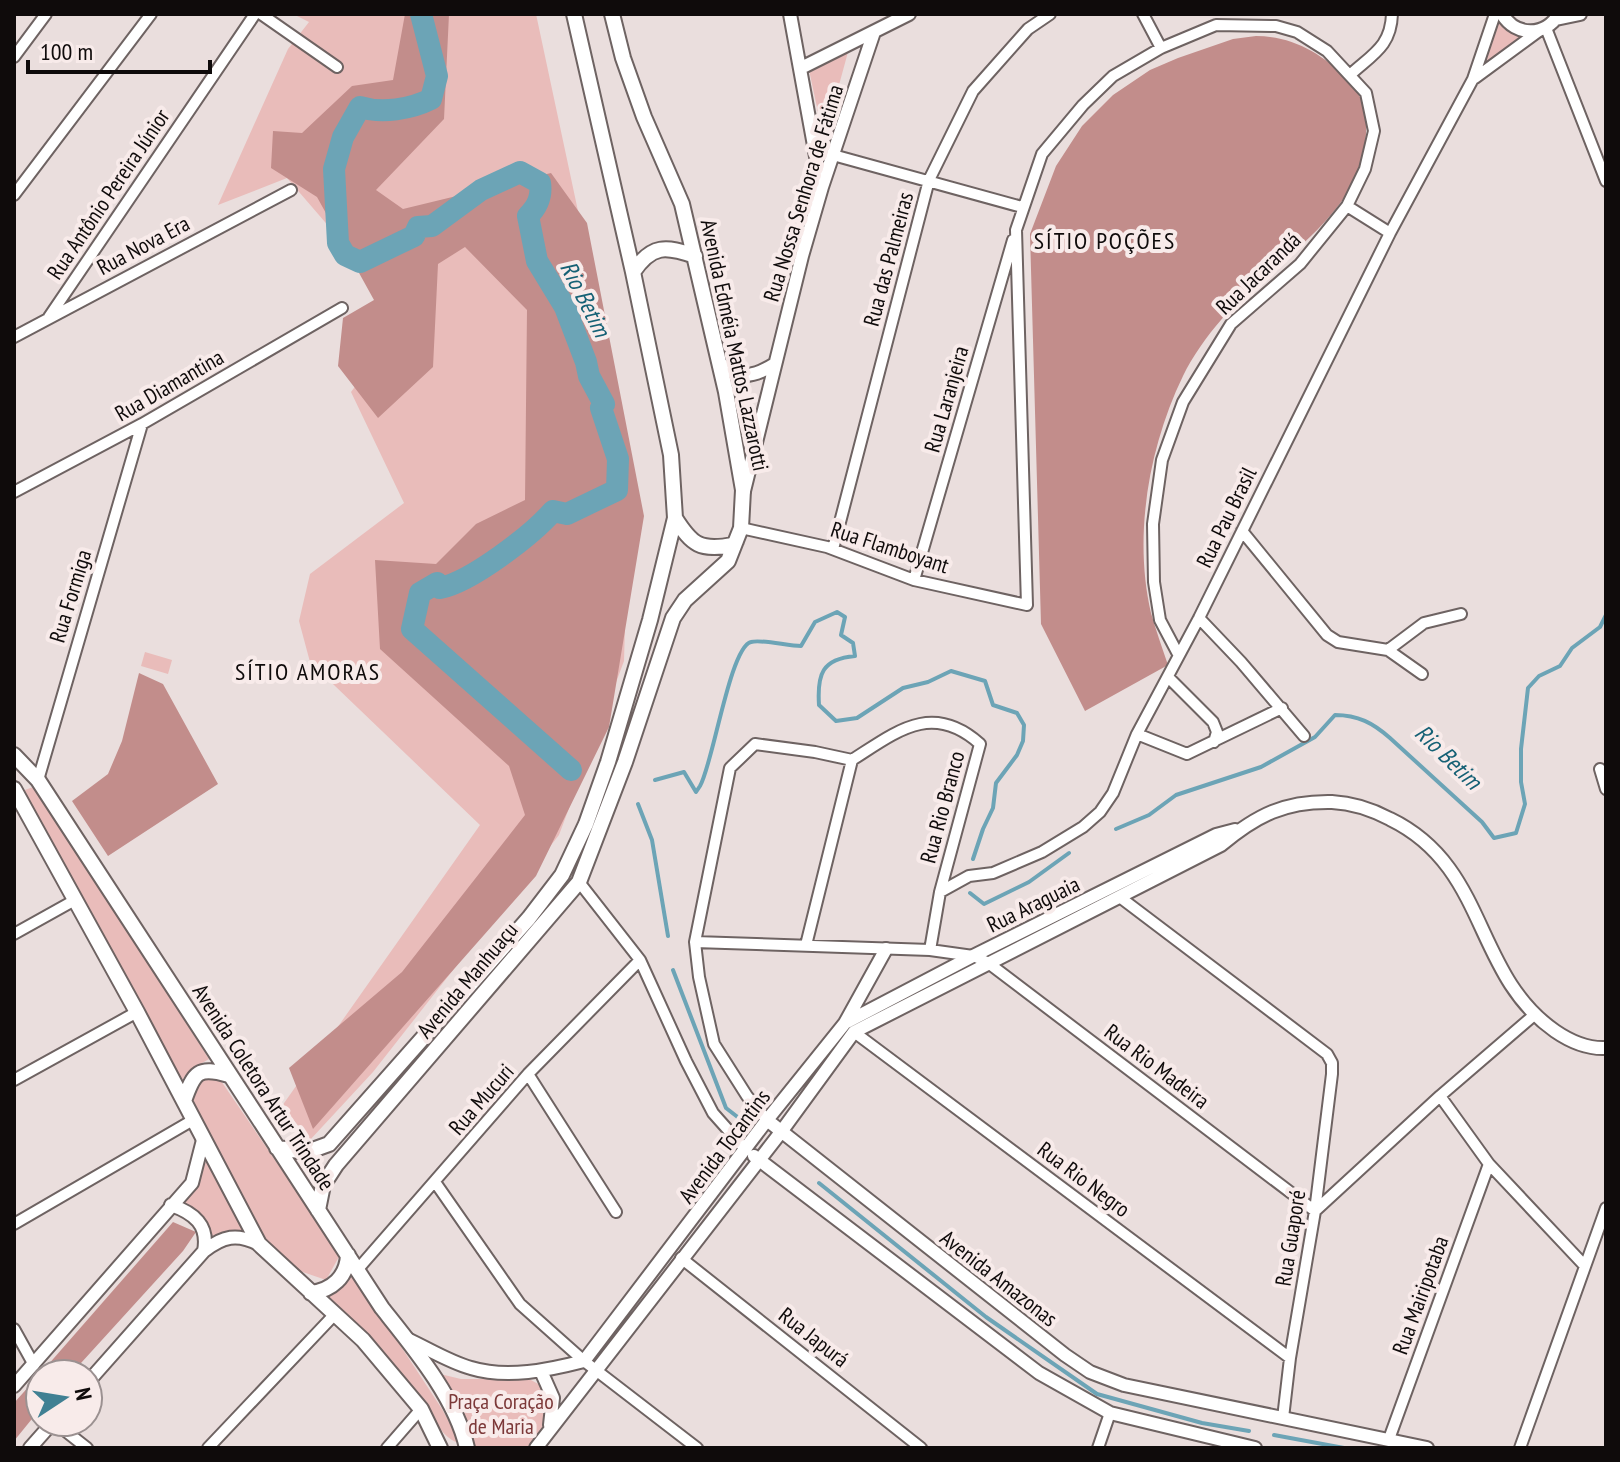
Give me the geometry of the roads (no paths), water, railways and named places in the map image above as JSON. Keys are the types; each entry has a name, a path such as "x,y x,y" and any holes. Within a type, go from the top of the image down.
{"main road":[{"path":"574,14 671,455 675,518 692,542 701,546 713,549 733,545 738,535"},
{"name":"Avenida Edméia Mattos Lazzarotti","path":"612,14 623,58 644,117 682,204 695,256 719,363 743,497 738,535"},
{"path":"633,272 643,257 653,251 673,249 695,256"},
{"name":"Avenida Manhuaçu","path":"277,1148 307,1152 329,1144 529,918 562,875 586,824 608,762 650,620 675,518"},
{"name":"Avenida Manhuaçu","path":"318,1210 323,1185 336,1165 366,1134 579,882 625,762 673,618 685,600 728,561 738,535"},
{"name":"Avenida Coletora Artur Trindade","path":"14,755 38,780 382,1308 435,1380 463,1432 467,1448"},
{"path":"38,780 27,779 14,787 259,1244 363,1340 421,1409 441,1446"},
{"path":"184,1101 192,1079 202,1071 229,1075"},
{"path":"311,1293 336,1283 345,1273 348,1255"}],"street":[{"path":"14,57 46,14"},
{"path":"14,195 151,14"},
{"name":"Rua Antônio Pereira Júnior","path":"49,317 255,14"},
{"path":"261,14 337,67"},
{"path":"790,14 822,187"},
{"path":"801,68 909,14"},
{"name":"Rua das Palmeiras","path":"833,549 929,180 973,91 1028,29 1050,14"},
{"path":"1143,14 1161,48"},
{"path":"1351,74 1391,33 1392,14"},
{"name":"Rua Pau Brasil","path":"940,892 969,876 993,873 1027,860 1083,827 1100,812 1113,793 1137,734 1199,618 1390,233 1473,79 1495,14"},
{"path":"1502,14 1512,27 1521,31 1542,30 1558,16 1580,14"},
{"name":"Rua Jacarandá","path":"1027,605 1016,230 1042,154 1083,105 1113,76 1161,48 1216,25 1276,26 1297,32 1327,51 1366,93 1374,131 1365,169 1347,206 1300,264 1231,324 1183,402 1162,460 1153,524 1154,582 1160,620 1178,654"},
{"path":"1542,30 1606,181"},
{"name":"Rua Pau Brasil","path":"1473,79 1542,30"},
{"name":"Rua Nossa Senhora de Fátima","path":"743,497 773,365 822,187 874,32"},
{"path":"833,155 1022,207"},
{"name":"Rua Nova Era","path":"14,337 291,190"},
{"path":"1347,206 1390,233"},
{"name":"Rua Laranjeira","path":"914,580 1016,230"},
{"name":"Rua Diamantina","path":"14,492 142,424 342,308"},
{"path":"719,363 743,377 753,376 773,365"},
{"name":"Rua Formiga","path":"38,780 142,424"},
{"path":"1242,531 1327,635 1338,642 1388,650 1422,674"},
{"name":"Rua Flamboyant","path":"738,535 833,549 914,580 1027,605"},
{"path":"1388,650 1418,626 1461,614"},
{"path":"1199,618 1304,736"},
{"path":"1168,677 1213,722 1217,732 1214,742"},
{"path":"1137,734 1187,754 1282,708"},
{"name":"Rua Rio Branco","path":"852,760 901,729 918,722 935,721 968,733 980,744 940,892 930,950"},
{"path":"695,942 730,768 755,744 852,760 806,945"},
{"path":"1600,769 1606,789"},
{"name":"Rua Araguaia","path":"849,1028 1121,898 1221,845 1271,811 1292,804 1346,803 1375,811 1404,825 1430,844 1449,865 1463,888 1505,978 1533,1016 1571,1042 1597,1049 1606,1048"},
{"name":"Rua Araguaia","path":"849,1028 973,956 1216,835 1242,828"},
{"path":"579,882 640,960 713,1113 745,1149 1039,1373 1110,1413 1254,1448"},
{"name":"Rua Guaporé","path":"1121,898 1327,1054 1332,1063 1315,1211 1283,1418"},
{"path":"14,934 75,900"},
{"name":"Rua Rio Madeira","path":"695,942 930,950 973,956 987,962 1315,1211"},
{"name":"Avenida Amazonas","path":"695,942 699,977 714,1044 747,1096 767,1120 1065,1355 1090,1372 1124,1385 1427,1448"},
{"name":"Avenida Tocantins","path":"536,1448 781,1132 849,1028 886,949"},
{"name":"Rua Mucuri","path":"358,1269 528,1074 640,960"},
{"path":"14,1080 137,1012"},
{"path":"1315,1211 1533,1016"},
{"name":"Avenida Tocantins","path":"584,1361 767,1120 849,1028"},
{"name":"Rua Rio Negro","path":"849,1028 1290,1358"},
{"path":"528,1074 616,1212"},
{"path":"1440,1096 1489,1164 1585,1266"},
{"path":"14,1224 193,1120"},
{"path":"40,1358 192,1183 203,1140"},
{"name":"Rua Mairipotaba","path":"1389,1439 1489,1164"},
{"path":"435,1182 520,1304 584,1361 697,1448"},
{"path":"171,1205 188,1211 203,1226 204,1251"},
{"path":"1520,1448 1606,1208"},
{"path":"104,1364 204,1251 233,1236 245,1237 259,1244"},
{"name":"Rua Japurá","path":"681,1258 921,1448"},
{"path":"208,1448 335,1314"},
{"path":"14,1329 30,1358"},
{"path":"407,1339 471,1368 541,1371 584,1361"},
{"path":"541,1371 553,1398 554,1408 548,1432"},
{"path":"387,1448 421,1409"},
{"path":"1098,1448 1110,1413"}],"waterway":[{"name":"Rio Betim","path":"421,14 437,76 431,99 396,109 360,107 343,137 334,169 338,243 345,255 360,262 414,236 418,227 432,226 481,190 520,172 540,183 538,201 528,216 537,261 565,307 589,376 604,404 601,408 618,459 617,490 567,514 553,511 516,544 468,577 440,588 437,583 420,593 412,629 571,770"},
{"name":"Rio Betim","path":"655,780 684,772 696,792 705,774 729,684 743,649 756,641 801,646 815,622 837,612 845,617 841,635 853,643 855,656 835,661 821,677 819,705 836,721 857,718 903,688 928,682 951,671 985,681 993,705 1017,713 1024,725 1023,741 1017,755 996,783 993,808 973,859"},
{"name":"Rio Betim","path":"1116,829 1149,815 1176,795 1261,767 1315,737 1335,715 1343,715 1358,718 1384,733 1482,822 1494,838 1516,833 1525,804 1521,749 1528,688 1539,676 1560,666 1572,648 1600,627 1606,615"},
{"path":"638,804 652,840 668,936"},
{"name":"Rio Betim","path":"970,893 984,904 1029,882 1069,853"},
{"path":"673,970 726,1108 744,1122"},
{"path":"819,1183 986,1317 1097,1394 1202,1423 1249,1431"},
{"path":"1274,1435 1344,1448"}],"district":[{"name":"SÍTIO POÇÕES","path":"1105,241"},
{"name":"SÍTIO AMORAS","path":"308,672"}],"park label":[{"name":"Praça Coração de Maria","path":"501,1414"}]}
